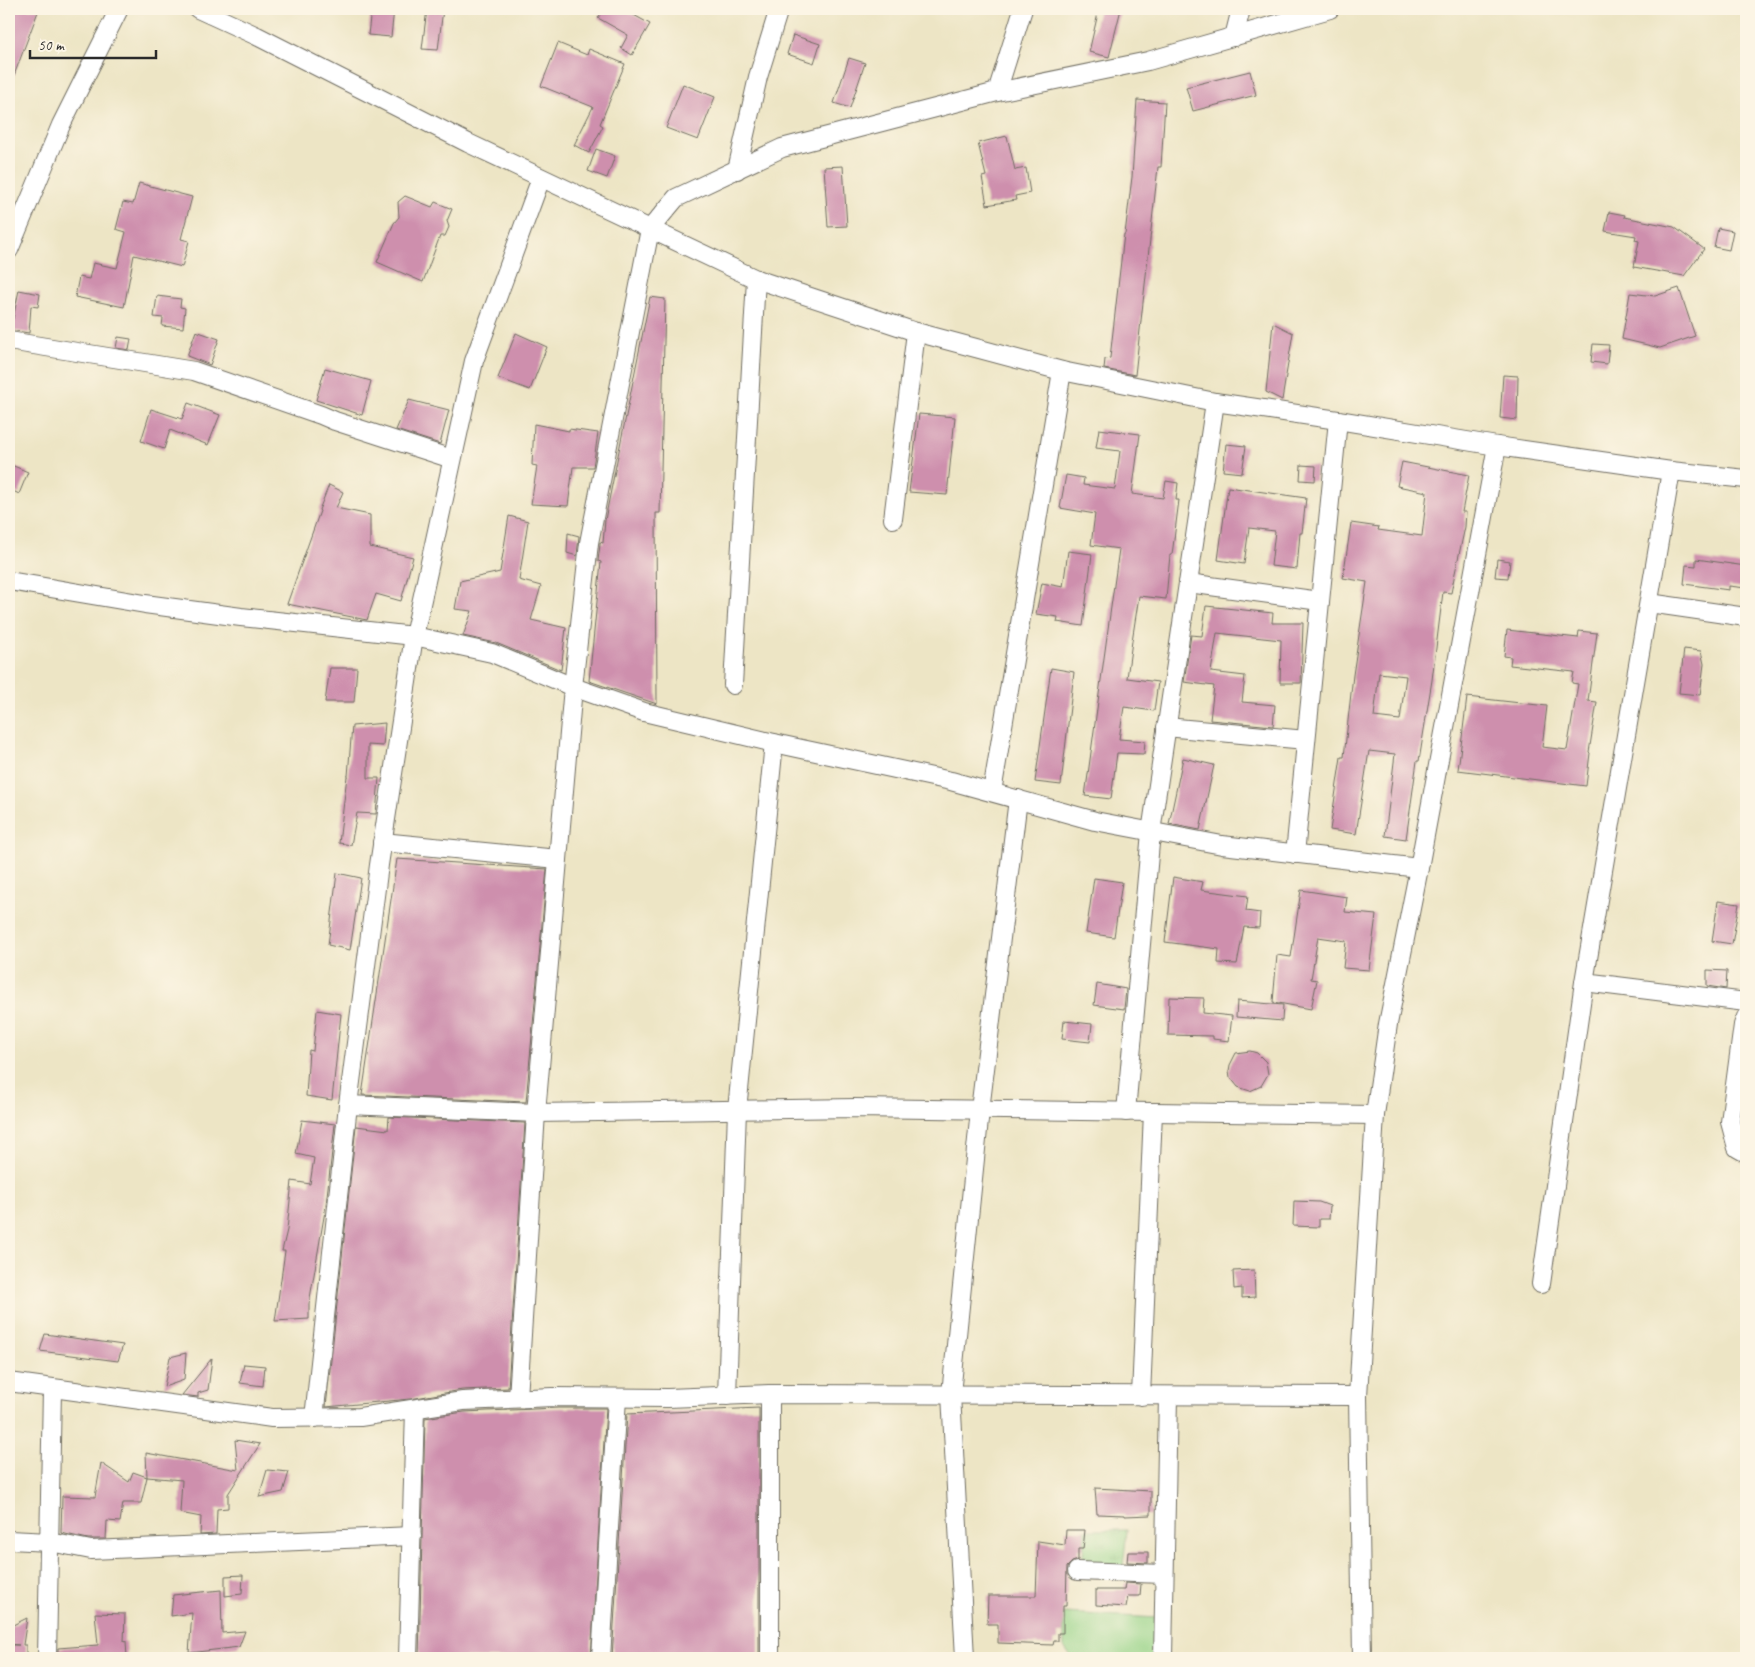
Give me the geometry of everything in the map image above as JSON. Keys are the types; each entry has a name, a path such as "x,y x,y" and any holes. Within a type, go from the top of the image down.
{"street":[{"path":"9,250 61,125 119,9"},
{"path":"198,9 257,36 468,143 756,279 916,332 1062,371 1215,402 1497,446 1671,471 1746,479"},
{"path":"737,170 758,77 779,9"},
{"path":"997,92 1022,9"},
{"path":"1234,37 1241,9"},
{"path":"518,1398 536,1113 573,687 589,543 650,229 676,198 782,148 997,92 1148,61 1330,9"},
{"path":"314,1418 348,1105 382,842 414,636 474,360 541,178"},
{"path":"733,685 756,279"},
{"path":"893,519 916,332"},
{"path":"9,341 194,371 452,460"},
{"path":"992,792 1062,371"},
{"path":"1126,1112 1150,832 1215,402"},
{"path":"1295,854 1338,420"},
{"path":"1362,1658 1358,1396 1375,1115 1388,1024 1419,868 1497,446"},
{"path":"1541,1284 1584,982 1671,471"},
{"path":"9,581 241,617 414,636 492,653 573,687 644,712 774,743 951,781 1095,821 1222,845 1419,868"},
{"path":"1188,583 1320,601"},
{"path":"1648,603 1746,617"},
{"path":"1166,727 1306,740"},
{"path":"727,1396 737,1110 774,743"},
{"path":"965,1658 951,1394 980,1110 1018,799"},
{"path":"382,842 558,859"},
{"path":"1584,982 1746,1002"},
{"path":"1746,1017 1743,1025 1730,1122 1737,1148 1746,1153"},
{"path":"348,1105 536,1113 855,1108 1375,1115"},
{"path":"1141,1396 1153,1112"},
{"path":"9,1382 272,1418 360,1417 463,1401 552,1397 668,1398 770,1394 1358,1396"},
{"path":"47,1658 52,1389"},
{"path":"770,1394 770,1658"},
{"path":"1163,1658 1168,1396"},
{"path":"601,1658 617,1398"},
{"path":"408,1658 415,1409"},
{"path":"9,1540 50,1542 91,1550 412,1536"},
{"path":"1077,1570 1164,1574"}],"green space":[{"path":"1085,1530 1127,1530 1123,1566 1082,1567"},
{"path":"1064,1613 1159,1618 1158,1658 1072,1658 1064,1647"}],"building":[{"path":"9,9 39,9 10,86 9,86"},
{"path":"371,9 394,9 391,37 368,35"},
{"path":"427,9 443,9 438,50 422,49"},
{"path":"604,9 623,9 650,24 632,55 621,48 628,35 598,18"},
{"path":"1099,9 1121,9 1109,57 1089,52"},
{"path":"793,35 820,44 814,63 787,54"},
{"path":"558,43 587,55 589,49 625,64 600,124 603,126 589,153 574,145 593,107 541,86"},
{"path":"849,58 865,63 850,108 834,103"},
{"path":"1250,71 1256,95 1193,111 1186,87"},
{"path":"683,84 715,97 698,140 666,128"},
{"path":"1137,100 1165,102 1161,167 1158,167 1135,375 1104,369 1105,359 1110,358 1132,177"},
{"path":"1007,136 1015,170 1026,168 1030,193 1015,196 1016,200 987,205 982,177 986,176 978,143"},
{"path":"596,149 615,156 607,178 588,171"},
{"path":"843,166 847,226 828,227 824,167"},
{"path":"139,183 192,197 181,239 189,241 182,267 134,255 124,307 75,297 79,277 89,279 93,263 117,268 126,232 116,229 123,202 133,204"},
{"path":"405,196 432,207 435,202 452,209 447,221 449,227 445,236 440,236 423,282 377,262 394,223 399,217 398,202"},
{"path":"1609,212 1674,227 1704,249 1684,276 1634,267 1639,241 1635,240 1636,236 1605,231"},
{"path":"1718,228 1733,231 1729,250 1714,247"},
{"path":"1679,288 1695,336 1660,348 1622,339 1630,293 1655,296"},
{"path":"19,290 40,294 38,307 31,306 29,333 10,330"},
{"path":"157,296 181,299 180,307 185,308 183,328 162,326 163,318 154,317"},
{"path":"650,297 665,299 660,513 656,513 657,704 589,681 601,562 598,561 600,542 603,543 605,520"},
{"path":"1273,323 1293,333 1282,400 1266,392"},
{"path":"196,331 219,339 210,365 187,356"},
{"path":"516,333 547,347 530,390 498,378"},
{"path":"118,337 131,339 129,350 116,348"},
{"path":"1593,344 1609,345 1607,364 1591,362"},
{"path":"325,368 371,381 362,415 316,400"},
{"path":"1503,375 1518,376 1517,420 1500,418"},
{"path":"409,400 449,410 440,444 396,430"},
{"path":"188,403 220,415 208,445 170,430 164,449 141,441 151,409 182,419"},
{"path":"919,414 955,417 947,495 909,492"},
{"path":"534,424 569,431 569,429 598,433 593,467 573,467 568,506 531,504 537,466 532,465"},
{"path":"1099,429 1140,434 1132,494 1163,498 1166,481 1178,483 1176,500 1179,500 1172,555 1170,555 1166,599 1139,596 1127,678 1158,682 1154,711 1124,707 1119,739 1145,741 1144,754 1117,753 1111,799 1085,796 1119,549 1091,545 1095,514 1060,508 1066,475 1084,478 1083,485 1115,489 1120,451 1096,448"},
{"path":"1226,444 1246,446 1242,473 1223,471"},
{"path":"1402,462 1469,475 1462,512 1466,512 1465,527 1451,593 1443,592 1432,680 1419,761 1417,761 1406,839 1385,836 1395,754 1369,751 1356,834 1330,830 1341,757 1344,757 1353,675 1367,582 1343,578 1351,523 1379,527 1378,530 1422,536 1427,492 1397,486","holes":["1379,673 1406,676 1400,720 1374,717"]},
{"path":"9,464 28,472 19,494 9,489"},
{"path":"1301,465 1316,466 1315,481 1300,480"},
{"path":"329,485 343,492 336,508 370,515 370,547 413,557 401,601 376,594 367,620 287,604"},
{"path":"1228,487 1306,498 1302,533 1300,533 1297,569 1271,566 1275,531 1249,528 1244,564 1218,560"},
{"path":"509,516 528,521 519,580 541,586 531,620 566,628 561,670 496,643 463,636 472,611 455,609 460,581 500,572"},
{"path":"568,533 579,536 577,556 567,553"},
{"path":"1068,551 1092,554 1083,626 1057,622 1058,617 1036,614 1042,583 1063,587"},
{"path":"1497,559 1510,561 1508,578 1495,577"},
{"path":"1696,559 1746,566 1746,588 1729,586 1729,590 1684,584 1686,565 1696,566"},
{"path":"1206,606 1273,613 1272,623 1303,623 1301,683 1280,683 1281,640 1217,633 1211,672 1245,676 1242,702 1275,705 1273,726 1210,720 1214,686 1184,682 1191,635 1202,636"},
{"path":"1507,630 1578,638 1579,631 1597,633 1588,701 1597,702 1586,786 1458,770 1467,697 1547,706 1542,747 1567,750 1578,684 1572,683 1574,672 1510,665 1511,657 1504,656"},
{"path":"1684,649 1701,651 1704,664 1700,695 1679,693"},
{"path":"330,668 357,668 354,702 325,702"},
{"path":"1051,668 1074,672 1061,785 1035,782"},
{"path":"385,723 383,746 368,745 368,778 379,778 376,814 357,813 351,845 339,843 348,776 352,726"},
{"path":"1183,758 1214,765 1200,830 1169,824"},
{"path":"397,859 547,869 526,1102 362,1095"},
{"path":"337,873 361,878 350,950 328,945"},
{"path":"1173,877 1203,882 1201,890 1248,896 1246,911 1260,913 1259,928 1244,927 1237,964 1218,963 1219,949 1165,942"},
{"path":"1094,878 1122,882 1114,937 1086,933"},
{"path":"1301,890 1347,897 1345,912 1376,915 1369,970 1343,968 1346,941 1318,937 1311,979 1317,980 1311,1009 1273,1002 1277,955 1291,957"},
{"path":"1718,901 1739,904 1732,944 1712,941"},
{"path":"1707,970 1727,971 1726,989 1707,986"},
{"path":"1097,984 1126,989 1124,1009 1094,1005"},
{"path":"1169,997 1204,998 1203,1013 1232,1016 1229,1041 1213,1039 1213,1036 1168,1035"},
{"path":"1237,1001 1283,1005 1282,1021 1236,1017"},
{"path":"317,1010 341,1014 332,1100 306,1096 309,1050 313,1051"},
{"path":"1064,1021 1092,1024 1090,1042 1062,1039"},
{"path":"1250,1051 1257,1053 1266,1062 1268,1074 1261,1086 1250,1091 1238,1087 1230,1077 1229,1071 1236,1053"},
{"path":"389,1117 525,1123 508,1388 462,1390 410,1399 326,1407 356,1126 388,1130"},
{"path":"302,1120 335,1124 326,1205 309,1304 309,1319 275,1321 292,1181 310,1184 314,1158 296,1154"},
{"path":"1294,1201 1319,1202 1330,1206 1329,1219 1319,1219 1319,1227 1293,1226"},
{"path":"1254,1270 1255,1297 1242,1298 1242,1288 1234,1289 1233,1271"},
{"path":"45,1334 123,1345 118,1361 40,1351"},
{"path":"186,1353 184,1380 164,1387 170,1357"},
{"path":"212,1358 208,1390 198,1393 198,1397 182,1395"},
{"path":"244,1364 265,1366 263,1386 240,1383"},
{"path":"606,1408 591,1658 419,1658 425,1418 464,1412"},
{"path":"759,1408 759,1658 612,1658 627,1414"},
{"path":"235,1440 260,1444 228,1494 228,1508 217,1509 216,1534 200,1535 201,1517 180,1513 182,1480 147,1477 146,1453 238,1470"},
{"path":"101,1463 129,1482 133,1472 147,1477 141,1503 123,1503 120,1522 107,1521 106,1539 88,1539 61,1533 62,1496 95,1497"},
{"path":"267,1470 289,1472 283,1492 259,1497"},
{"path":"1095,1488 1151,1491 1151,1515 1097,1514"},
{"path":"1066,1530 1085,1530 1083,1549 1078,1549 1078,1560 1072,1562 1067,1567 1066,1606 1063,1606 1063,1633 1058,1633 1058,1641 1054,1641 1053,1645 998,1643 998,1624 987,1624 988,1596 1036,1596 1038,1541 1065,1545"},
{"path":"1128,1552 1148,1552 1148,1563 1127,1562"},
{"path":"243,1575 242,1594 225,1596 225,1576"},
{"path":"1125,1583 1141,1584 1140,1596 1128,1596 1126,1607 1096,1605 1096,1590 1124,1590"},
{"path":"221,1590 222,1633 245,1631 239,1647 189,1653 192,1613 171,1616 173,1595"},
{"path":"95,1613 125,1614 124,1642 126,1641 127,1658 58,1658 58,1648 98,1645"},
{"path":"27,1618 23,1645 26,1645 26,1658 11,1658 11,1645 19,1645 9,1644 9,1627"}]}
